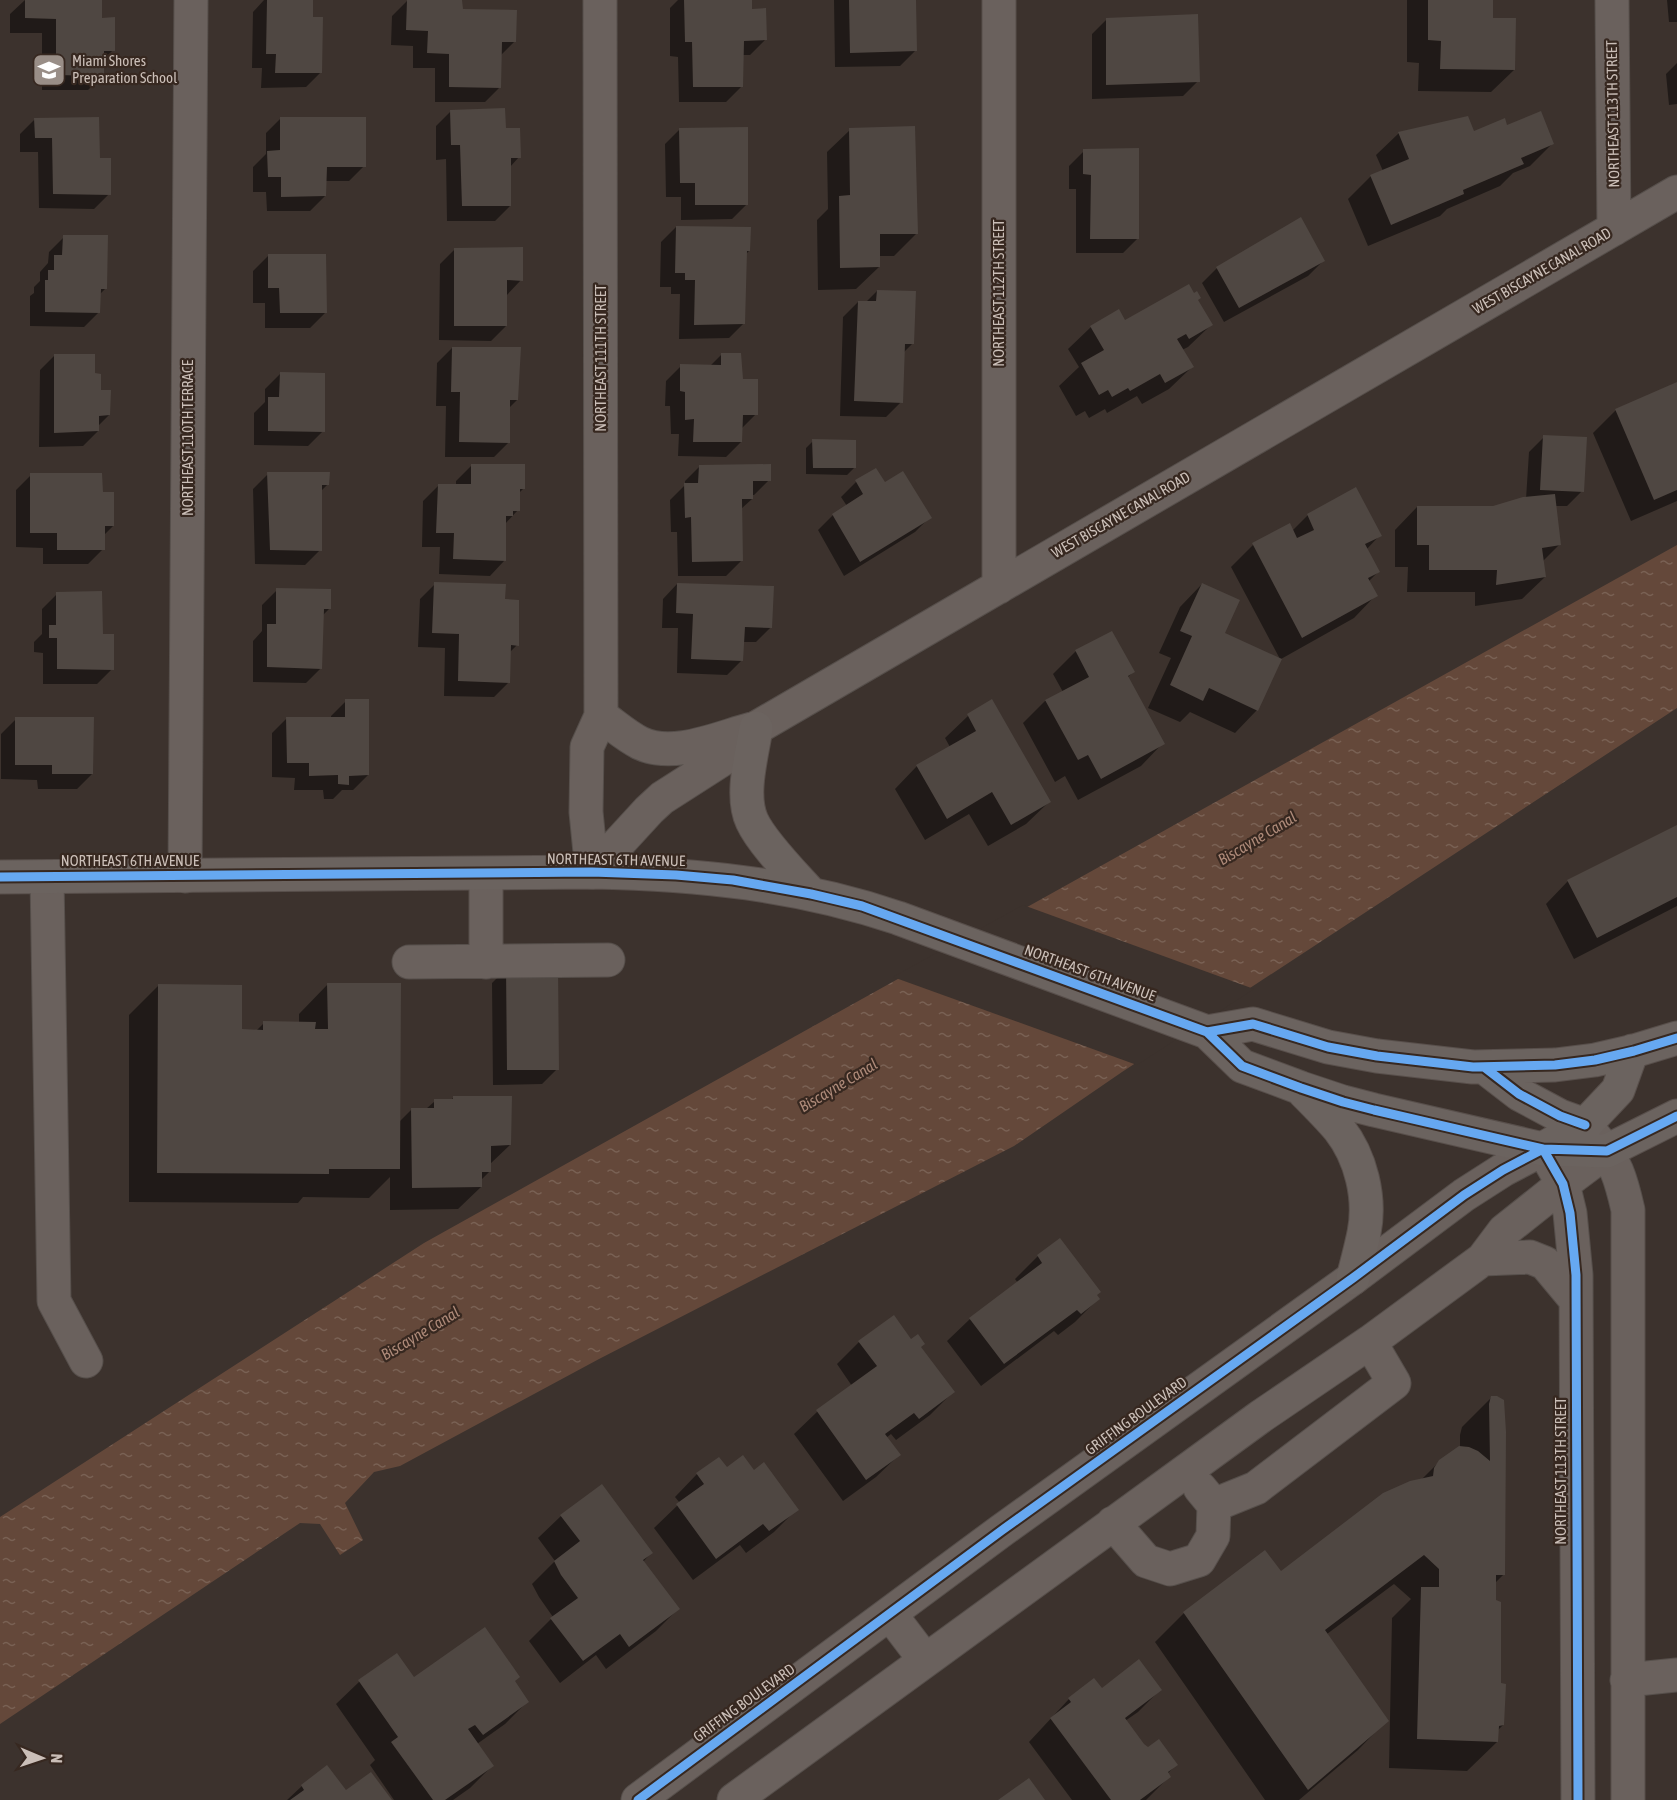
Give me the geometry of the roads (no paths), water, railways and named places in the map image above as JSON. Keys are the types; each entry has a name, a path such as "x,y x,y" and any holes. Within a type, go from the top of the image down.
{"main road":[{"path":"756,728 747,790 751,820 762,837 811,894"},
{"name":"NORTHEAST 6TH AVENUE","path":"0,876 592,872 705,877 771,886 862,906 1207,1032 1242,1066 1301,1088 1374,1110 1543,1149"},
{"name":"NORTHEAST 6TH AVENUE","path":"1207,1032 1253,1024 1328,1047 1428,1063 1484,1067 1555,1065 1595,1060 1677,1038"},
{"name":"GRIFFING BOULEVARD","path":"1543,1149 1585,1125 1618,1090 1632,1051"},
{"path":"1484,1067 1519,1094 1560,1116 1585,1125"},
{"path":"1301,1088 1348,1142 1361,1174 1366,1212 1364,1232 1353,1278"},
{"name":"GRIFFING BOULEVARD","path":"1543,1149 1607,1151 1677,1116"}],"street":[{"name":"NORTHEAST 110TH TERRACE","path":"185,876 191,0"},
{"name":"NORTHEAST 111TH STREET","path":"600,0 601,716"},
{"name":"NORTHEAST 112TH STREET","path":"999,0 999,586"},
{"name":"NORTHEAST 113TH STREET","path":"1612,0 1614,228"},
{"name":"WEST BISCAYNE CANAL ROAD","path":"592,872 662,798 726,757 756,728 1677,192"},
{"path":"592,872 586,812 587,747 601,716 638,742 655,748 672,749 691,746 756,728"},
{"path":"486,874 486,962"},
{"path":"47,877 54,1301 86,1361"},
{"path":"409,962 608,960"},
{"path":"1585,1125 1607,1151 1621,1180 1628,1210 1628,1800"},
{"name":"NORTHEAST 113TH STREET","path":"1543,1149 1563,1184 1574,1241 1578,1800"},
{"name":"GRIFFING BOULEVARD","path":"638,1800 1001,1531 1353,1278 1464,1195 1503,1170 1543,1149"},
{"name":"GRIFFING BOULEVARD","path":"734,1800 1260,1417 1370,1342 1483,1259 1504,1231 1607,1151"},
{"path":"1483,1259 1530,1257 1545,1263 1575,1299"},
{"path":"1214,1505 1256,1488 1394,1383 1370,1342"},
{"path":"1113,1524 1146,1561 1170,1569 1199,1560 1213,1536 1214,1505 1186,1471"},
{"path":"890,1614 925,1660"},
{"path":"1627,1680 1677,1675"}],"water":[{"name":"Biscayne Canal","path":"1677,545 1677,708 1122,1072 1014,1146 599,1359 400,1466 374,1472 345,1503 363,1540 340,1555 320,1524 300,1523 0,1724 0,1517 424,1243"}],"place":[{"name":"Miami Shores Preparation School","path":"49,70"}]}
